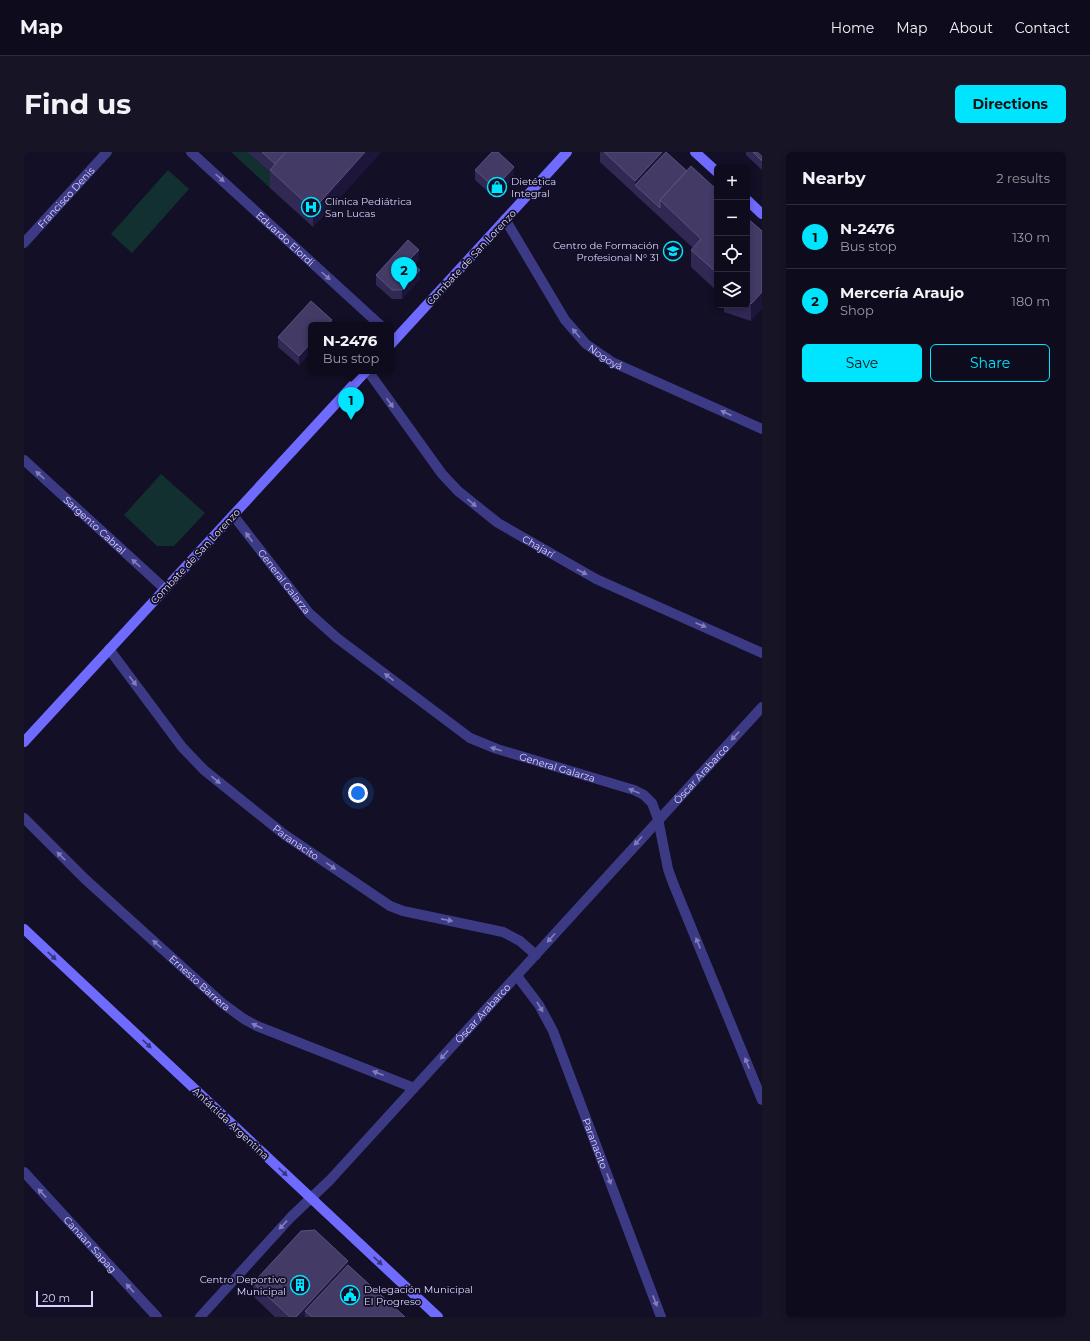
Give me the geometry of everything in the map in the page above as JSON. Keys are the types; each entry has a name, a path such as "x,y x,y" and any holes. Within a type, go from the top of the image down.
{"main road":[{"name":"Combate de San Lorenzo","path":"394,337 568,152"},
{"path":"695,152 714,169"},
{"path":"750,203 762,214"},
{"name":"Combate de San Lorenzo","path":"24,742 364,374"},
{"name":"Antártida Argentina","path":"24,929 438,1317"}],"street":[{"name":"Francisco Denis","path":"24,243 107,152"},
{"name":"Eduardo Elordi","path":"191,152 377,322"},
{"name":"Nogoyá","path":"505,220 565,320 598,354 626,369 762,429"},
{"name":"Chajarí","path":"369,374 442,474 458,491 498,523 561,561 596,579 762,653"},
{"name":"Sargento Cabral","path":"24,460 165,589"},
{"name":"General Galarza","path":"233,515 308,613 337,638 470,738 497,750 634,790 644,795 652,803 658,819 668,869 673,883 762,1100"},
{"name":"Paranacito","path":"109,649 171,733 193,758 217,781 285,835 390,906 417,914 503,932 520,940 536,955"},
{"name":"Óscar Arabarco","path":"200,1317 291,1217 330,1180 517,976 658,819 762,707"},
{"name":"Ernesto Barrera","path":"24,818 85,879 222,1003 244,1020 414,1088"},
{"name":"Paranacito","path":"517,976 539,1005 553,1032 661,1317"},
{"name":"Canaan Sapag","path":"24,1172 157,1317"}],"green space":[{"path":"231,152 247,152 278,179 270,188"},
{"path":"168,170 189,189 132,253 111,234"},
{"path":"161,474 205,513 174,546 157,546 124,515"}],"building":[{"path":"262,152 286,152 275,164"},
{"path":"286,152 365,152 313,210 270,170"},
{"path":"492,152 498,152 514,167 495,188 475,170"},
{"path":"604,152 662,152 635,181"},
{"path":"666,152 687,171 660,200 660,208 635,185"},
{"path":"753,152 762,152 762,161"},
{"path":"691,166 714,187 714,270 691,250 701,239 660,200"},
{"path":"750,221 762,231 762,292 751,304"},
{"path":"408,240 419,250 409,260 420,270 402,290 392,290 376,275"},
{"path":"311,301 332,320 330,322 308,322 308,346 299,356 278,337"},
{"name":"Centro Deportivo Municipal","path":"315,1230 348,1261 296,1317 290,1317 253,1283 301,1231"},
{"name":"Delegación Municipal El Progreso","path":"348,1265 405,1317 312,1317 305,1311"}],"place":[{"name":"Dietética Integral","path":"497,187"},
{"name":"Clínica Pediátrica San Lucas","path":"311,207"},
{"name":"Centro de Formación Profesional N° 31","path":"673,251"},
{"name":"Mercería Araujo","path":"404,290"},
{"name":"N-2476","path":"351,420"},
{"name":"Centro Deportivo Municipal","path":"300,1285"},
{"name":"Delegación Municipal El Progreso","path":"350,1295"}]}
